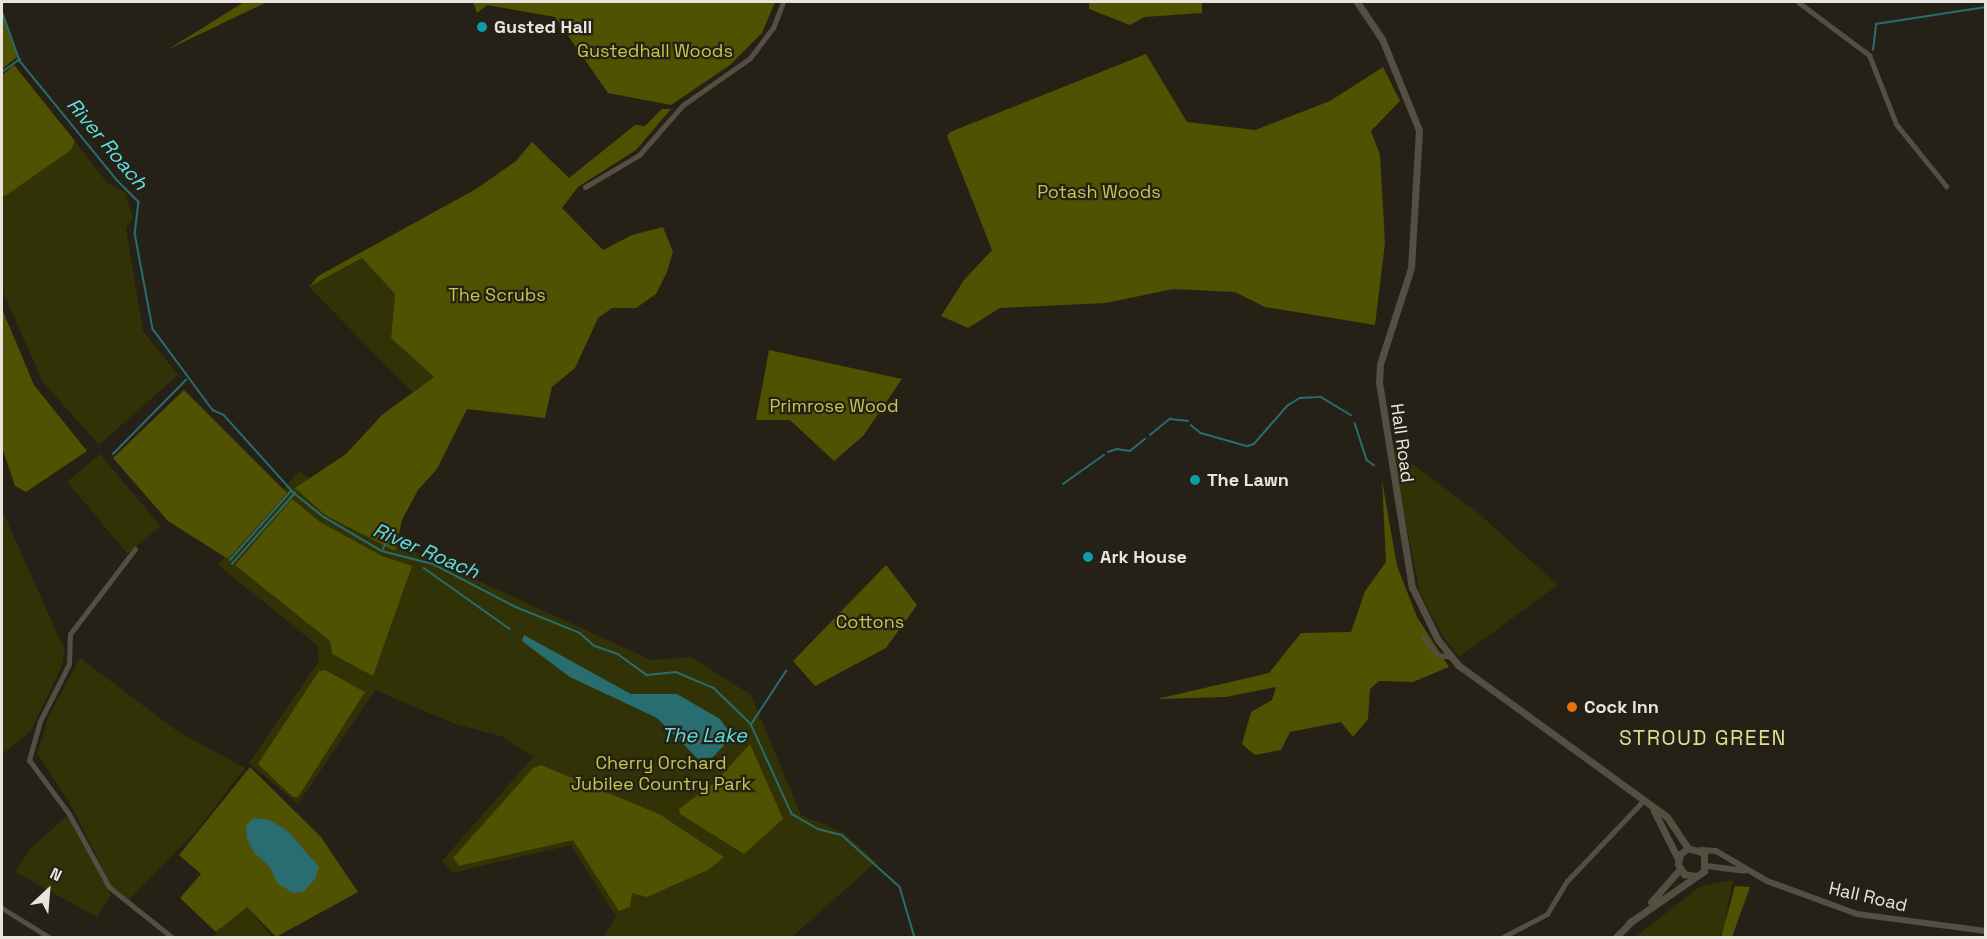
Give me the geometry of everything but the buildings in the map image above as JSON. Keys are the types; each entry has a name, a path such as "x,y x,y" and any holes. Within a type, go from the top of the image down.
{"main road":[{"name":"Hall Road","path":"1357,2 1382,39 1419,130 1411,268 1380,364 1379,382 1412,587 1423,614 1452,657 1483,686 1667,817 1688,848"},
{"name":"Hall Road","path":"1644,800 1665,826 1678,859"},
{"path":"1629,923 1706,866 1700,850 1688,848 1678,859 1680,869"},
{"path":"1680,869 1695,876"},
{"path":"1615,938 1680,869"}],"street":[{"path":"585,188 639,155 683,105 750,58 773,28 783,2"},
{"path":"1798,2 1869,55 1896,124 1946,186"},
{"path":"135,549 70,634 69,664 39,721 29,760 69,814 109,887 173,938"},
{"path":"1423,637 1438,655 1452,657"},
{"path":"1501,938 1547,915 1567,881 1644,800"},
{"name":"Hall Road","path":"1700,850 1716,851 1749,872 1857,914 1986,931"},
{"name":"Hall Road","path":"1706,866 1749,872"},
{"path":"2,908 50,938"}],"green space":[{"path":"244,2 267,2 167,50"},
{"name":"Gustedhall Woods","path":"473,2 775,2 762,33 730,65 671,105 608,93 555,17 487,5 477,13"},
{"path":"1089,2 1202,2 1202,13 1144,17 1130,25 1089,9"},
{"path":"2,14 17,57 2,69"},
{"name":"Potash Woods","path":"1146,54 1187,122 1255,130 1330,101 1383,67 1400,101 1371,131 1380,155 1385,243 1375,325 1265,307 1235,292 1173,289 1106,303 1000,308 968,328 941,316 964,280 992,250 947,136 950,132"},
{"path":"14,65 75,141 71,150 5,196 2,195 2,75"},
{"name":"The Scrubs","path":"662,109 671,109 636,150 578,187 562,208 603,250 632,235 663,227 673,252 667,272 656,294 636,308 612,308 598,318 575,368 552,387 545,418 467,409 437,469 418,490 402,520 395,551 325,515 295,488 346,454 383,414 434,377 391,338 395,294 362,258 309,287 318,276 476,189 516,161 532,142 569,178 635,125 645,126"},
{"path":"75,141 107,183 125,192 133,218 126,228 143,331 178,375 99,445 43,382 2,290 2,195 71,150"},
{"path":"362,258 395,294 391,338 434,377 412,392 309,287"},
{"path":"2,309 34,385 87,451 26,492 15,486 2,447"},
{"name":"Primrose Wood","path":"769,350 902,379 863,436 834,461 790,420 756,420"},
{"path":"184,390 287,493 228,559 168,521 113,458"},
{"path":"1391,448 1478,513 1558,585 1459,657 1444,638 1420,593"},
{"path":"100,454 160,526 127,554 67,482"},
{"name":"Cherry Orchard Jubilee Country Park","path":"299,471 411,550 651,660 691,657 751,695 801,815 844,833 876,862 792,937 603,937 616,917 571,845 452,873 442,861 533,757 501,736 455,724 375,690 298,804 249,763 319,661 317,645 218,565"},
{"path":"1382,480 1397,566 1417,617 1449,667 1413,682 1379,681 1370,689 1368,719 1353,737 1341,722 1290,732 1281,750 1255,755 1242,744 1251,712 1272,700 1276,687 1226,697 1157,699 1269,673 1301,633 1351,632 1365,591 1386,562"},
{"path":"292,499 320,522 382,556 412,566 373,676 332,654 330,641 235,565"},
{"path":"2,510 65,651 62,666 30,732 2,754"},
{"name":"Cottons","path":"886,565 917,605 886,648 815,686 793,661"},
{"path":"80,658 177,731 245,768 197,830 129,900 111,886 72,807 37,753 50,713"},
{"path":"325,670 365,692 298,797 293,797 258,764 319,671"},
{"path":"750,744 783,819 744,854 680,814 679,809 716,781"},
{"path":"541,765 659,814 724,857 708,870 647,897 632,893 630,907 619,911 573,840 459,866 453,858 533,768"},
{"path":"250,767 321,837 358,892 276,937 247,907 216,932 180,898 201,874 179,855"},
{"path":"67,816 111,895 97,917 15,872 31,848"},
{"path":"1733,880 1723,931 1717,937 1635,937 1701,886"},
{"path":"1735,886 1750,887 1732,937 1721,937"},
{"path":"247,907 272,937 211,938 240,909"}],"water":[{"name":"The Lake","path":"524,635 631,694 677,694 720,719 728,730 727,742 712,758 698,759 657,718 570,677 522,641"},
{"path":"253,818 270,820 288,831 319,867 315,879 303,892 294,893 278,884 269,866 255,854 247,839 246,826"}],"waterway":[{"path":"1873,50 1876,24 1986,7"},
{"name":"River Roach","path":"2,11 20,61 117,180 139,202 135,233 153,329 213,410 224,415 293,492 324,517 382,551 433,564 516,607 580,633 595,646 618,654 647,675 676,672 714,688 751,724 792,814 818,829 842,835 900,887 915,938"},
{"path":"2,72 20,59"},
{"path":"113,454 186,380"},
{"path":"1191,425 1201,433 1247,446 1254,444 1287,406 1300,398 1321,397 1351,415"},
{"path":"1150,435 1170,419 1188,421"},
{"path":"1355,423 1367,460 1374,465"},
{"path":"1108,452 1117,449 1130,451 1145,439"},
{"path":"1063,484 1104,455"},
{"path":"230,560 291,491"},
{"path":"232,564 295,493"},
{"path":"383,549 392,531"},
{"path":"424,568 510,629"},
{"path":"752,723 786,671"}],"place":[{"name":"Gusted Hall","path":"482,27"},
{"name":"The Lawn","path":"1195,480"},
{"name":"Ark House","path":"1088,557"},
{"name":"Cock Inn","path":"1572,707"}],"district":[{"name":"STROUD GREEN","path":"1703,738"}]}
